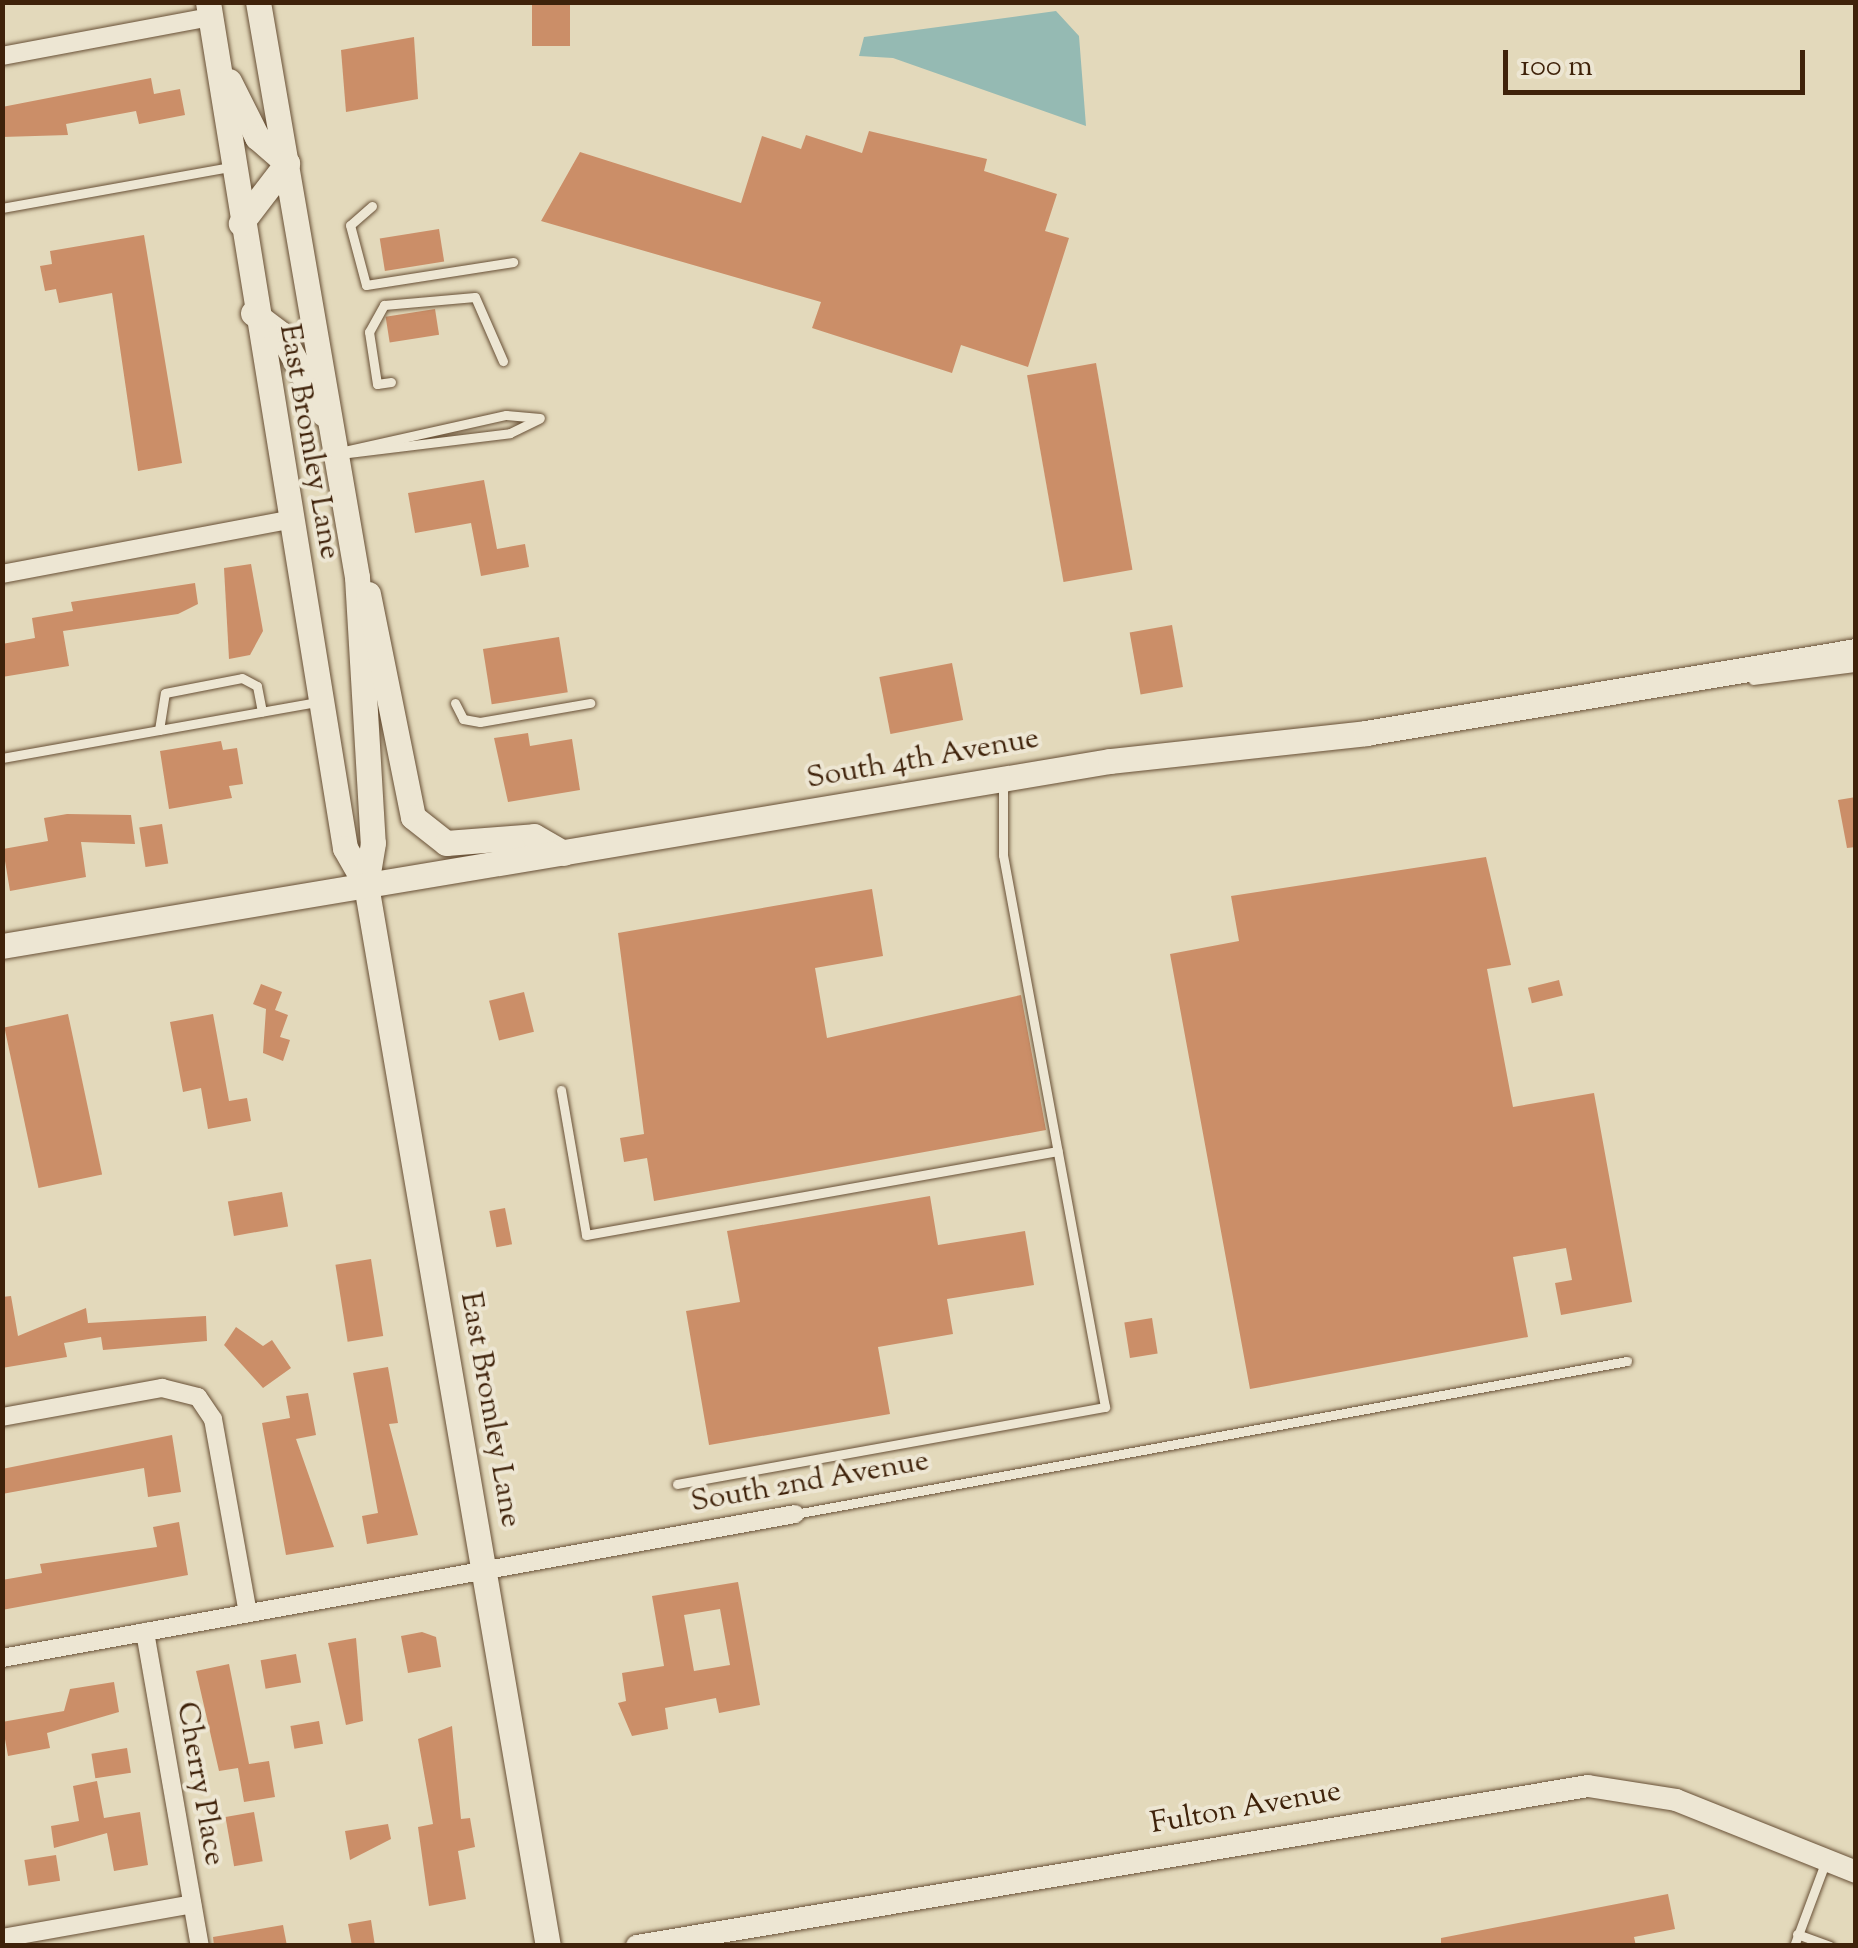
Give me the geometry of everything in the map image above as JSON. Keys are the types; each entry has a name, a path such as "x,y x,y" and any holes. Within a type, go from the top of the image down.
{"main road":[{"name":"East Bromley Lane","path":"258,2 358,577 373,843 366,885"},
{"name":"East Bromley Lane","path":"209,10 253,313 319,701 346,848 366,885 548,1946"},
{"path":"216,54 250,127 286,164 241,223"},
{"path":"253,313 281,334 336,443"},
{"path":"358,577 376,606 413,817 446,843 534,836 564,853"},
{"name":"South 4th Avenue","path":"2,946 1004,778 1366,732 1856,651"}],"street":[{"path":"2,56 209,10"},
{"path":"2,574 288,520"},
{"path":"2,1417 180,1388 204,1403 214,1428 248,1614"},
{"name":"South 2nd Avenue","path":"2,1658 794,1514"},
{"name":"Cherry Place","path":"145,1632 200,1946"},
{"name":"Fulton Avenue","path":"637,1946 1557,1788 1676,1800 1856,1872"},
{"path":"2,1938 192,1904"}],"lane":[{"path":"2,208 233,167"},
{"path":"372,206 350,225 366,284 513,262"},
{"path":"391,382 377,384 369,332 384,305 475,296 503,362"},
{"path":"486,418 540,418 510,433 365,458 336,443 486,418"},
{"path":"1702,676 1728,683 1856,667"},
{"path":"159,730 166,693 242,678 257,686 262,712"},
{"path":"2,758 319,701"},
{"path":"455,703 464,719 480,722 590,703"},
{"path":"677,1484 1105,1407 1000,836 1004,778"},
{"path":"561,1090 586,1236 1058,1151"},
{"name":"South 2nd Avenue","path":"794,1514 1627,1362"},
{"path":"1794,1946 1826,1860"},
{"path":"1797,1934 1830,1946"}],"water":[{"path":"1056,11 1079,36 1086,126 893,58 859,56 864,37"}],"building":[{"path":"532,2 570,2 570,46 532,46"},
{"path":"414,37 418,99 346,112 341,50"},
{"path":"151,78 154,94 180,89 185,115 139,124 136,111 66,124 68,135 2,137 2,107"},
{"path":"869,131 987,159 984,171 1057,194 1045,231 1069,238 1028,367 961,345 952,373 812,328 821,302 541,221 580,152 741,203 762,136 801,149 806,135 862,153"},
{"path":"439,229 444,262 385,271 380,238"},
{"path":"144,235 182,463 138,471 112,293 59,303 56,289 45,291 40,266 52,264 50,251"},
{"path":"435,309 439,335 390,343 386,317"},
{"path":"1096,363 1132,570 1064,582 1027,375"},
{"path":"484,480 497,549 525,544 529,567 481,576 471,523 415,533 408,493"},
{"path":"251,564 263,631 250,655 229,659 224,568"},
{"path":"195,583 198,604 178,614 63,631 69,666 2,677 2,644 35,638 32,618 73,611 71,602"},
{"path":"1172,625 1183,687 1141,695 1130,632"},
{"path":"559,637 568,692 492,704 483,649"},
{"path":"952,663 963,720 890,734 879,677"},
{"path":"528,733 530,746 572,739 580,790 508,802 494,738"},
{"path":"221,741 223,750 237,748 243,784 229,786 232,798 169,809 160,751"},
{"path":"1856,797 1856,847 1847,848 1838,800"},
{"path":"67,814 131,815 135,844 81,842 86,877 10,891 3,849 48,841 44,818"},
{"path":"162,824 168,864 146,867 139,828"},
{"path":"1486,857 1511,965 1487,969 1513,1107 1594,1093 1632,1302 1561,1315 1555,1283 1572,1280 1566,1248 1513,1257 1528,1337 1250,1389 1170,954 1239,941 1231,896"},
{"path":"872,889 883,956 815,968 827,1038 1021,995 1046,1130 654,1201 647,1158 624,1162 620,1138 644,1134 618,933"},
{"path":"1559,980 1563,996 1532,1003 1528,988"},
{"path":"261,984 282,992 275,1010 288,1015 280,1037 290,1040 283,1061 263,1053 266,1009 253,1004"},
{"path":"524,992 534,1032 499,1040 489,1001"},
{"path":"68,1014 102,1174 39,1188 4,1028"},
{"path":"213,1014 229,1101 247,1098 251,1121 208,1129 201,1088 183,1092 170,1022"},
{"path":"282,1192 288,1226 234,1236 228,1202"},
{"path":"930,1196 938,1245 1025,1231 1034,1285 947,1299 953,1334 878,1347 890,1414 709,1445 686,1311 740,1302 727,1231"},
{"path":"505,1208 512,1244 496,1247 489,1211"},
{"path":"371,1259 383,1336 348,1342 335,1265"},
{"path":"11,1296 18,1336 86,1308 88,1323 206,1316 207,1341 103,1350 101,1337 64,1343 67,1357 2,1368 2,1297"},
{"path":"1152,1318 1158,1354 1130,1358 1124,1322"},
{"path":"236,1327 263,1346 272,1340 291,1368 263,1388 224,1345"},
{"path":"388,1367 398,1423 389,1424 418,1535 367,1544 362,1516 378,1513 353,1373"},
{"path":"308,1393 316,1435 296,1439 334,1547 286,1555 262,1423 290,1418 286,1396"},
{"path":"172,1435 181,1492 148,1497 144,1468 2,1494 2,1469"},
{"path":"179,1522 188,1575 2,1610 2,1580 42,1573 40,1564 157,1547 153,1527"},
{"path":"738,1582 760,1705 719,1713 716,1698 665,1708 668,1729 632,1736 618,1703 626,1701 622,1673 664,1666 652,1596","holes":["720,1609 730,1665 694,1671 684,1615"]},
{"path":"422,1632 436,1637 441,1667 408,1673 401,1636"},
{"path":"356,1638 363,1721 346,1725 328,1643"},
{"path":"296,1654 301,1683 266,1689 261,1660"},
{"path":"229,1664 249,1764 269,1761 275,1797 244,1802 238,1768 219,1771 196,1671"},
{"path":"114,1682 119,1712 47,1733 50,1748 8,1756 2,1722 64,1711 70,1689"},
{"path":"319,1721 323,1744 294,1749 290,1726"},
{"path":"452,1726 461,1819 470,1818 475,1847 458,1851 466,1899 429,1906 418,1827 433,1824 418,1739"},
{"path":"127,1748 131,1773 95,1778 91,1754"},
{"path":"97,1781 104,1818 140,1812 148,1865 114,1871 107,1833 54,1848 51,1826 79,1821 73,1786"},
{"path":"254,1812 263,1861 234,1866 225,1817"},
{"path":"388,1824 391,1839 350,1860 345,1831"},
{"path":"56,1855 60,1881 28,1886 24,1860"},
{"path":"1668,1894 1675,1929 1634,1937 1636,1946 1441,1946 1441,1938"},
{"path":"371,1920 375,1946 352,1946 348,1924"},
{"path":"283,1925 287,1946 214,1946 213,1937"}]}
